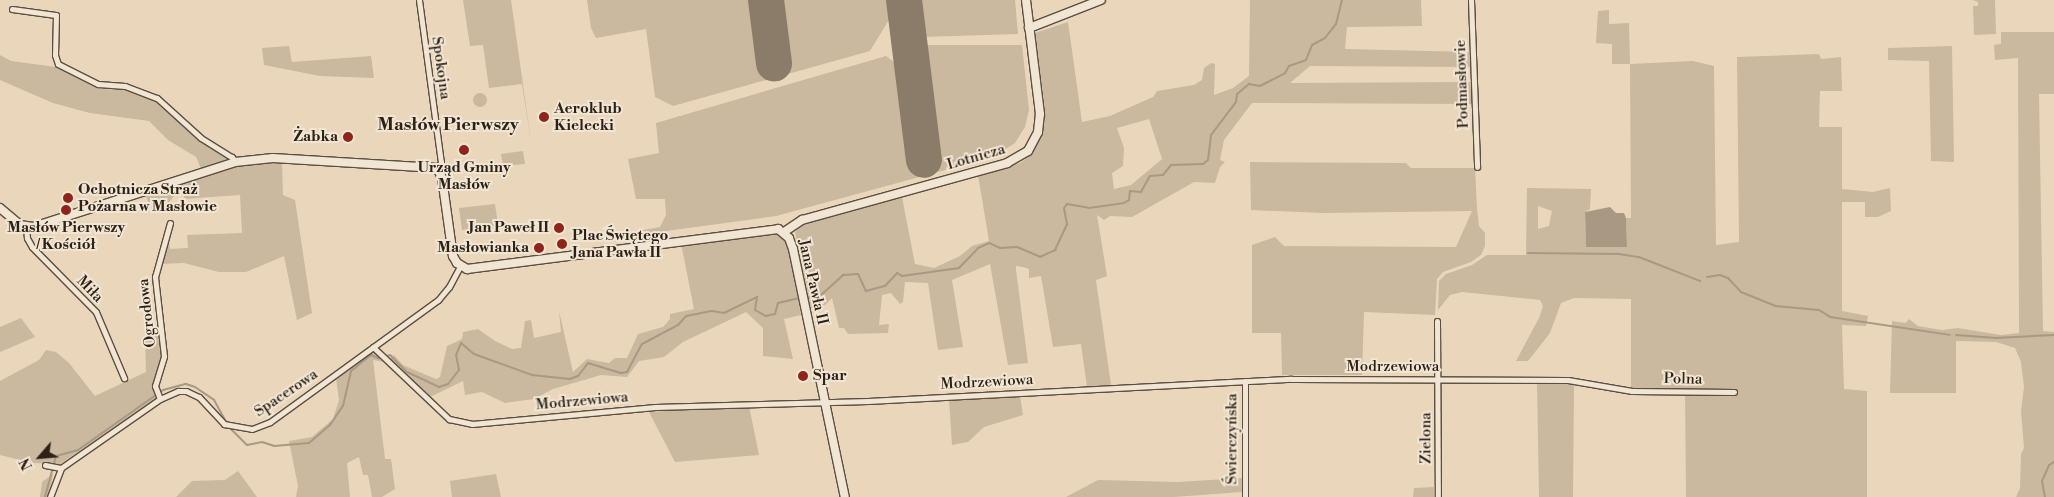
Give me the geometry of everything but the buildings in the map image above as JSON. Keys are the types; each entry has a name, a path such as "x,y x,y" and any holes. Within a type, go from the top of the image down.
{"street":[{"name":"Spokojna","path":"419,0 441,162 438,169"},
{"name":"Lotnicza","path":"784,232 802,220 1022,156 1034,144 1040,124 1026,0"},
{"path":"1030,28 1101,0"},
{"name":"Podmasłowie","path":"1471,0 1477,167"},
{"path":"12,8 56,15 55,56 58,64 98,84 125,86 157,98 202,138 232,157 235,162"},
{"path":"0,208 26,227 42,225 136,191 235,162 273,158 426,165 438,169 452,252 460,266"},
{"name":"Ogrodowa","path":"159,398 155,391 164,356 155,277 170,223"},
{"name":"Miła","path":"26,227 27,238 32,247 96,312 124,378"},
{"name":"Jana Pawła II","path":"460,266 473,270 770,228 784,232 792,242 845,497"},
{"name":"Spacerowa","path":"61,468 159,398 178,391 194,393 207,403 227,424 252,429 270,422 375,349 445,293 460,266"},
{"name":"Zielona","path":"1436,321 1438,497"},
{"name":"Modrzewiowa","path":"375,349 450,419 472,424 655,407 825,402 1245,380 1568,380 1632,391"},
{"name":"Świerczyńska","path":"1245,380 1245,497"},
{"name":"Polna","path":"1632,391 1734,392"},
{"path":"47,465 61,468 50,497"}],"shaded area":[{"path":"463,0 511,0 532,148 522,84 489,88 483,45 470,46"},
{"path":"587,0 891,0 893,13 870,51 673,106 655,97 646,29 596,38 591,28"},
{"path":"917,0 1015,0 1018,34 921,37"},
{"path":"1250,0 1421,0 1422,26 1347,27 1345,49 1472,52 1474,104 1252,103 1224,140 1220,160 1225,162 1220,167 1215,183 1194,182 1132,217 1110,216 1104,220 1097,215 1107,276 1096,280 1111,385 1087,387 1081,344 1053,347 1041,276 1029,278 1029,269 1023,267 1016,266 1016,270 1028,363 1008,365 990,264 952,280 963,347 938,350 928,283 905,282 903,302 900,304 891,293 882,295 879,325 889,324 888,333 848,334 844,328 839,328 832,298 825,305 811,308 795,232 803,224 902,197 915,264 934,268 960,256 972,246 989,241 978,175 1020,163 1028,157 1038,142 1043,122 1045,109 1035,33 1068,22 1082,122 1110,116 1153,97 1157,91 1194,85 1202,80 1204,68 1211,63 1215,64 1214,95 1233,88 1249,76","holes":["1310,66 1472,67 1472,82 1290,83","1149,119 1162,159 1131,185 1114,189 1112,173 1123,166 1124,148 1117,128"]},
{"path":"1973,0 1995,0 1996,34 1974,35 1973,6 1978,6 1978,2"},
{"path":"1609,10 1609,24 1629,23 1630,64 1612,64 1612,44 1596,43 1598,11"},
{"path":"2001,32 2054,32 2054,94 2039,94 2043,331 2054,332 2054,497 2016,497 2020,488 2021,454 2024,448 2021,411 2024,387 2021,362 2015,348 1996,342 1956,341 1956,393 1890,393 1892,321 1906,323 1909,319 1918,326 1942,330 1958,328 2001,335 2019,333 2018,58 1995,60 1994,45 2001,44"},
{"path":"923,45 1022,45 1029,110 1025,127 1015,143 993,157 776,216 622,237 627,233 660,227 666,215 665,199 636,199 628,159 659,153 656,123 886,56 898,65"},
{"path":"289,46 292,62 371,56 374,78 320,76 264,65 262,48"},
{"path":"1952,46 1954,162 1931,161 1929,61 1888,60 1888,48"},
{"path":"1819,54 1821,59 1841,57 1842,91 1820,91 1819,127 1842,127 1842,189 1873,192 1890,188 1891,211 1878,217 1865,217 1865,202 1842,202 1842,311 1868,316 1866,326 1842,325 1844,389 1867,391 1867,497 1686,497 1685,389 1631,389 1631,299 1574,298 1561,303 1550,333 1528,361 1516,361 1539,318 1543,306 1540,300 1462,292 1450,295 1438,310 1439,281 1446,274 1472,265 1487,255 1526,255 1527,188 1591,189 1590,209 1585,212 1586,247 1627,247 1626,218 1631,218 1630,64 1693,61 1714,66 1716,245 1739,242 1737,57","holes":["1538,206 1552,211 1549,226 1538,229"]},
{"path":"0,55 11,61 56,67 99,89 125,90 155,101 200,141 230,161 201,169 196,157 168,140 149,121 90,113 53,103 0,80"},
{"path":"480,93 485,95 487,100 485,105 480,107 475,105 473,100 475,95"},
{"path":"523,151 525,164 503,166 501,154"},
{"path":"272,161 282,162 283,195 295,200 312,313 297,320 284,256 246,272 219,272 184,263 160,264 168,237 170,249 188,248 187,235 242,233 240,195 184,199 184,194 174,196 164,209 148,202 145,192 234,165"},
{"path":"1250,162 1406,163 1411,168 1475,168 1479,226 1485,233 1485,246 1481,255 1471,262 1443,272 1437,279 1435,315 1364,312 1362,375 1282,375 1281,333 1252,333 1252,245 1275,237 1284,246 1456,247 1472,211 1323,213 1251,210"},
{"path":"495,204 498,225 462,230 459,208"},
{"path":"1610,207 1616,213 1624,213 1626,218 1627,247 1586,247 1585,212"},
{"path":"772,232 787,240 801,315 784,319 793,359 763,356 763,328 746,312 683,342 664,357 639,361 627,377 601,375 553,389 534,399 505,403 482,392 465,395 463,381 430,397 389,359 394,355 403,365 436,379 440,377 447,346 462,339 463,332 478,329 495,341 512,349 521,348 525,321 531,320 534,338 561,332 559,311 573,372 587,359 609,363 615,358 627,358 638,334 663,327 670,319 670,314 694,309 681,243"},
{"path":"21,318 35,337 0,352 0,327"},
{"path":"157,326 162,355 153,385 157,399 60,464 32,463 0,455 0,381 39,360 46,350 56,352 69,363 95,396 146,372 145,339"},
{"path":"372,351 385,362 373,360 385,459 391,459 395,489 382,497 372,497 368,475 363,475 359,457 347,463 350,497 296,497 298,486 289,441 312,437 333,419 339,400 336,378"},
{"path":"1537,383 1574,384 1573,497 1539,497"},
{"path":"1020,396 1023,415 984,427 968,442 952,445 949,400"},
{"path":"749,406 759,455 675,462 649,412"},
{"path":"238,471 257,497 176,497 192,481 225,480"},
{"path":"53,474 49,497 40,497 42,482"},
{"path":"496,474 501,497 452,497 450,481"},
{"path":"1242,478 1242,492 1174,497 1066,497 1098,480 1178,482"},
{"path":"1434,487 1434,497 1413,497 1414,488"}],"waterway":[{"path":"805,298 821,295 843,275 858,274 866,291 885,286 897,273 902,276 959,268 978,248 989,243 1000,248 1017,247 1040,257 1055,250 1067,224 1064,208 1067,204 1089,208 1124,203 1129,200 1130,191 1141,192 1150,176 1163,175 1171,165 1203,164 1208,160 1211,135 1236,102 1237,94 1249,84 1260,86 1285,73 1289,66 1306,60 1312,45 1325,38 1336,24 1342,0"},
{"path":"1528,253 1619,254 1639,257 1700,281"},
{"path":"1707,277 1720,275 1728,278 1741,292 1776,306 1819,310 1830,317 1950,335"},
{"path":"229,427 247,445 262,442 274,446 309,443 330,425 343,406 351,371 371,355 378,358 390,355 407,372 439,387 448,384 459,370 456,355 461,343 474,354 532,375 570,379 578,376 588,363 621,373 627,372 642,344 678,325 686,316 712,311 724,313 757,297 755,310 766,316 775,314 778,303 800,298"},
{"path":"1956,335 1996,338 2054,335"},
{"path":"45,497 56,456 78,450 163,390 186,384 195,387 214,400 227,423"},
{"path":"2045,497 2042,481 2049,465 2054,462"}],"runway":[{"path":"766,0 774,63"},
{"path":"904,0 924,160"}],"place":[{"name":"Aeroklub Kielecki","path":"544,117"},
{"name":"Żabka","path":"348,137"},
{"name":"Urząd Gminy Masłów","path":"464,150"},
{"name":"Ochotnicza Straż Pożarna w Masłowie","path":"68,198"},
{"name":"Masłów Pierwszy / Kościół","path":"66,210"},
{"name":"Jan Paweł II","path":"559,228"},
{"name":"Plac Świętego Jana Pawła II","path":"562,244"},
{"name":"Masłowianka","path":"539,248"},
{"name":"Spar","path":"803,376"}],"district":[{"name":"Masłów Pierwszy","path":"448,125"}]}
